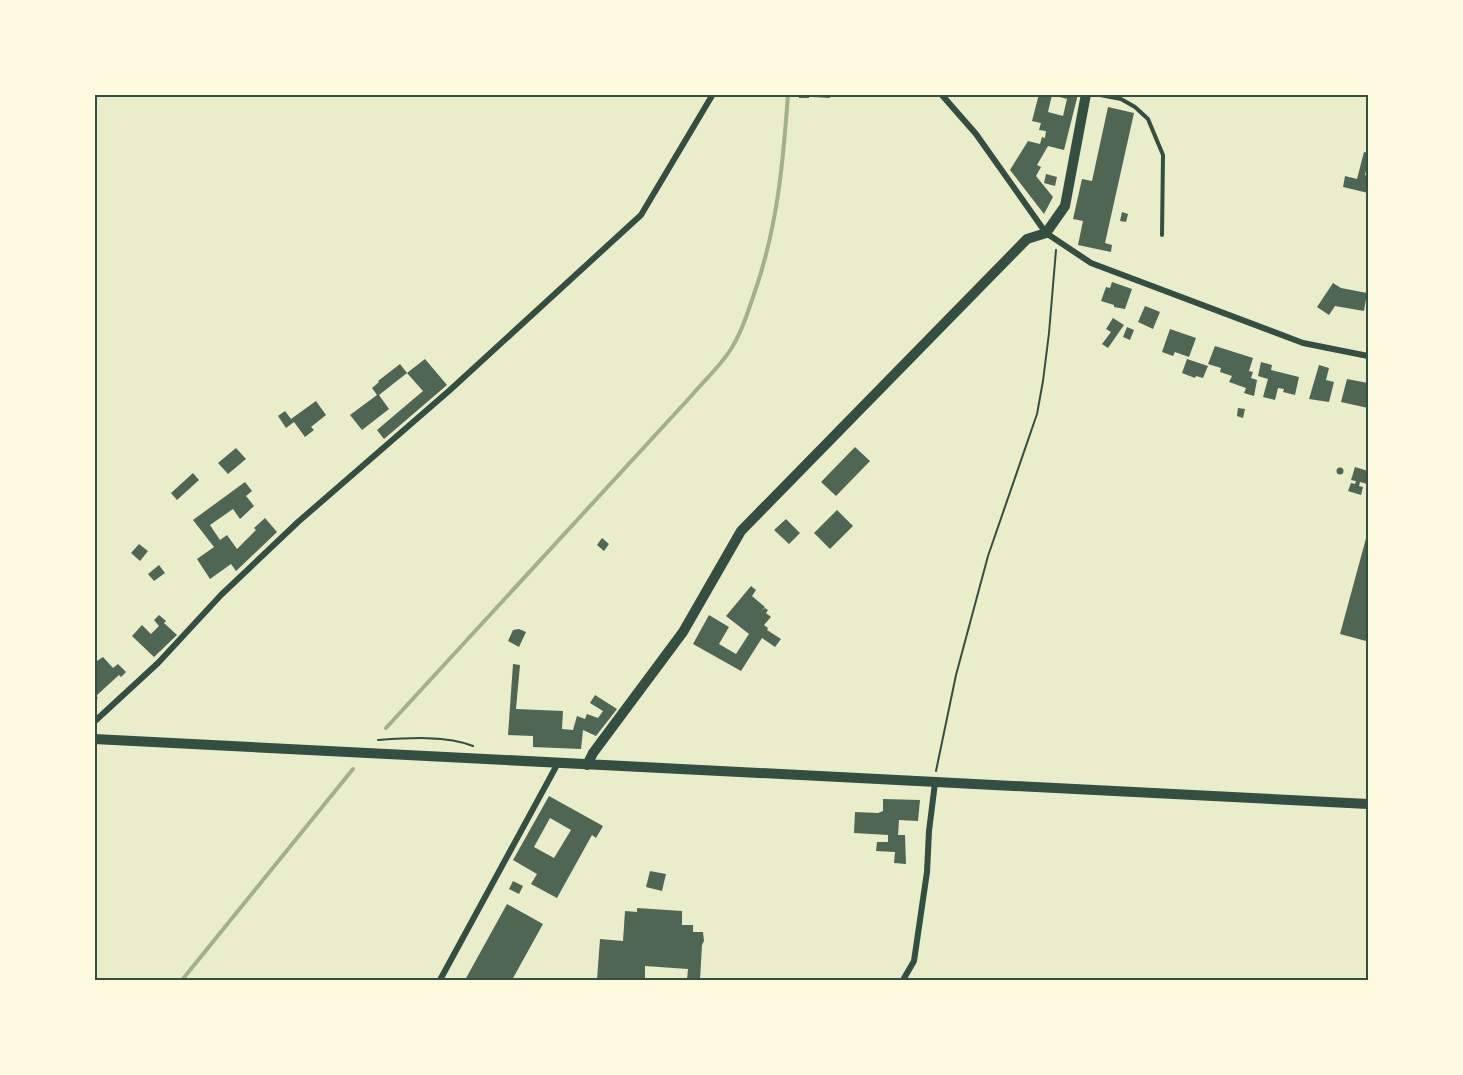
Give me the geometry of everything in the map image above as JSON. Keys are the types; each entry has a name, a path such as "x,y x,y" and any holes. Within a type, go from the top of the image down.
{"street":[{"path":"94,722 158,663 221,595 298,522 450,390 641,215 713,94"},
{"path":"941,94 976,134 1046,233 1090,263 1303,343 1368,356"},
{"path":"587,765 592,753 683,632 741,531 1027,239 1046,233 1065,206 1086,94"},
{"path":"94,739 1368,804"},
{"path":"440,981 558,763"},
{"path":"903,981 914,961 927,872 935,783"}],"lane":[{"path":"1095,94 1121,99 1135,107 1148,119 1163,155 1162,236"}],"path":[{"path":"935,783 956,675 988,556 1037,414 1048,343 1056,241"}],"building":[{"path":"799,94 809,94 809,98 799,98"},
{"path":"813,94 830,94 830,98 813,97"},
{"path":"1039,94 1078,94 1064,150 1048,146 1037,165 1041,167 1036,176 1053,197 1044,214 1010,170 1028,141 1040,144 1042,137 1045,138 1046,131 1039,130 1041,123 1032,121","holes":["1052,95 1067,99 1063,116 1048,112"]},
{"path":"1108,107 1134,113 1105,243 1112,245 1111,252 1078,245 1083,221 1073,219 1082,179 1092,181"},
{"path":"1364,152 1368,153 1365,175 1368,176 1368,193 1343,187 1345,176 1357,179"},
{"path":"1046,174 1057,177 1055,186 1044,183"},
{"path":"1122,212 1128,214 1126,222 1120,221"},
{"path":"1112,282 1132,289 1125,309 1101,301 1106,287 1110,288"},
{"path":"1333,283 1341,288 1367,293 1364,311 1335,306 1329,315 1317,307"},
{"path":"1145,306 1160,312 1153,329 1138,322"},
{"path":"1113,318 1124,325 1108,348 1102,344 1111,332 1106,329"},
{"path":"1127,327 1134,330 1130,340 1123,337"},
{"path":"1170,329 1196,338 1189,357 1175,352 1173,356 1162,352"},
{"path":"1215,346 1253,358 1249,371 1253,372 1251,378 1257,380 1254,396 1244,393 1246,388 1229,382 1232,376 1220,372 1221,368 1208,364"},
{"path":"425,359 447,385 384,439 377,430 423,391 407,373"},
{"path":"1187,359 1208,366 1203,378 1196,376 1195,378 1182,373"},
{"path":"1261,362 1272,365 1271,370 1299,377 1295,395 1278,388 1275,400 1263,397 1268,379 1258,376"},
{"path":"400,364 407,373 379,395 389,409 362,430 350,415 377,395 372,388"},
{"path":"1319,365 1329,368 1326,380 1334,382 1329,402 1309,399"},
{"path":"1347,379 1368,383 1368,408 1341,402"},
{"path":"316,401 326,415 311,427 314,430 305,437 294,422 286,428 278,416 285,411 291,419"},
{"path":"1238,408 1245,409 1243,418 1237,416"},
{"path":"855,447 870,461 836,496 821,482"},
{"path":"236,448 246,459 228,474 218,463"},
{"path":"1340,467 1344,471 1340,475 1336,471"},
{"path":"1355,467 1368,471 1367,484 1360,482 1359,486 1363,487 1361,495 1348,491 1351,483 1355,484 1356,481 1351,480"},
{"path":"193,473 199,480 177,500 171,493"},
{"path":"245,482 252,491 246,496 254,506 240,519 233,509 210,525 220,540 227,535 237,549 265,518 277,532 236,571 231,564 210,579 197,559 214,547 193,520"},
{"path":"837,510 853,526 830,549 814,533"},
{"path":"786,519 800,533 789,544 774,530"},
{"path":"1368,531 1368,634 1366,641 1340,634"},
{"path":"602,538 609,544 604,551 597,545"},
{"path":"139,544 148,551 140,561 131,553"},
{"path":"159,565 165,573 154,581 148,574"},
{"path":"751,586 756,590 752,596 765,607 762,610 765,608 768,610 766,613 771,617 764,625 768,628 767,630 781,639 775,647 762,638 741,671 693,644 709,615 729,627 719,644 736,654 749,634 726,616"},
{"path":"159,615 177,635 154,657 132,636 142,625 151,634 159,626 154,620"},
{"path":"519,629 526,632 519,647 508,641 513,630"},
{"path":"103,657 113,668 118,664 126,672 121,677 119,675 96,696 98,698 94,702 94,663"},
{"path":"513,664 520,665 516,709 563,711 562,729 573,730 577,716 585,719 587,714 598,718 603,711 590,703 595,695 617,709 596,736 583,730 581,749 533,747 533,736 508,735"},
{"path":"549,796 603,826 596,838 592,835 557,898 531,884 537,874 513,860","holes":["550,818 571,830 554,858 534,847"]},
{"path":"883,799 920,800 918,821 899,820 898,835 905,835 906,864 894,863 895,852 876,851 877,842 888,842 888,835 854,833 855,812 878,813 883,811"},
{"path":"650,871 666,874 662,891 646,887"},
{"path":"513,881 523,886 519,894 509,889"},
{"path":"507,904 543,924 512,980 465,980"},
{"path":"637,908 682,911 682,925 693,925 693,932 703,932 700,980 687,980 688,969 645,966 645,980 597,980 600,939 623,941 625,911 637,912"}],"waterway":[{"path":"386,728 712,373 733,346 748,311 768,247 778,197 788,94"},
{"path":"182,980 353,769"}]}
